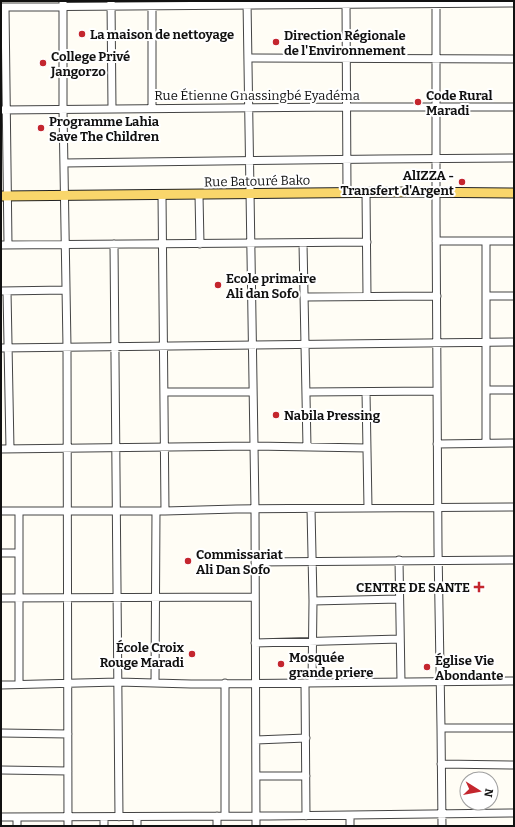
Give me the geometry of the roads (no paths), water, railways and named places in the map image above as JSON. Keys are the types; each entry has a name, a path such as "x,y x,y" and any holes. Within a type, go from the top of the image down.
{"main road":[{"name":"Rue Batouré Bako","path":"4,196 347,192 514,193"}],"street":[{"path":"436,2 437,509 442,826"},
{"path":"367,242 5,245 3,7 63,3 111,3 152,6 247,3 514,3"},
{"path":"63,3 63,110 67,347 66,448 68,826"},
{"path":"111,3 112,109"},
{"path":"247,3 255,509 256,826"},
{"path":"346,3 347,192"},
{"path":"152,6 152,108"},
{"path":"248,58 514,58"},
{"name":"Rue Étienne Gnassingbé Eyadéma","path":"4,110 347,106 514,107"},
{"path":"64,163 514,158"},
{"path":"366,192 367,296"},
{"path":"199,194 200,244"},
{"path":"162,195 165,511"},
{"path":"436,241 514,241"},
{"path":"486,241 486,443"},
{"path":"304,242 308,447"},
{"path":"114,244 119,817"},
{"path":"10,449 4,291 66,290"},
{"path":"305,297 437,296"},
{"path":"487,296 514,296"},
{"path":"5,348 514,342"},
{"path":"486,390 514,390"},
{"path":"306,392 437,391"},
{"path":"164,392 253,392"},
{"path":"366,392 368,508"},
{"path":"437,444 514,443"},
{"path":"1,449 254,446 366,448"},
{"path":"1,511 165,511 368,508 437,509 514,507"},
{"path":"306,816 306,738 313,601 311,509"},
{"path":"19,511 20,684"},
{"path":"155,683 156,511"},
{"path":"1,553 19,553"},
{"path":"399,560 401,682"},
{"path":"255,562 514,560"},
{"path":"1,598 255,597"},
{"path":"313,601 399,599"},
{"path":"256,643 400,639"},
{"path":"1,685 118,682 309,683 514,681"},
{"path":"225,683 225,816"},
{"path":"441,728 514,728"},
{"path":"1,733 68,734"},
{"path":"256,740 306,738"},
{"path":"441,764 514,765"},
{"path":"1,770 68,771"},
{"path":"256,776 306,776"},
{"path":"1,817 306,816 514,813"},
{"path":"350,815 350,826"},
{"path":"217,816 217,826"},
{"path":"17,817 17,826"},
{"path":"104,817 104,826"},
{"path":"137,817 137,826"}],"place":[{"name":"La maison de nettoyage","path":"82,34"},
{"name":"Direction Régionale de l'Environnement","path":"276,42"},
{"name":"College Privé Jangorzo","path":"43,63"},
{"name":"Code Rural Maradi","path":"418,102"},
{"name":"Programme Lahia Save The Children","path":"41,128"},
{"name":"AlIZZA - Transfert d'Argent","path":"462,182"},
{"name":"Ecole primaire Ali dan Sofo","path":"218,285"},
{"name":"Nabila Pressing","path":"276,415"},
{"name":"Commissariat Ali Dan Sofo","path":"188,561"},
{"name":"CENTRE DE SANTE","path":"479,587"},
{"name":"École Croix Rouge Maradi","path":"192,654"},
{"name":"Mosquée grande priere","path":"281,664"},
{"name":"Église Vie Abondante","path":"427,667"}]}
